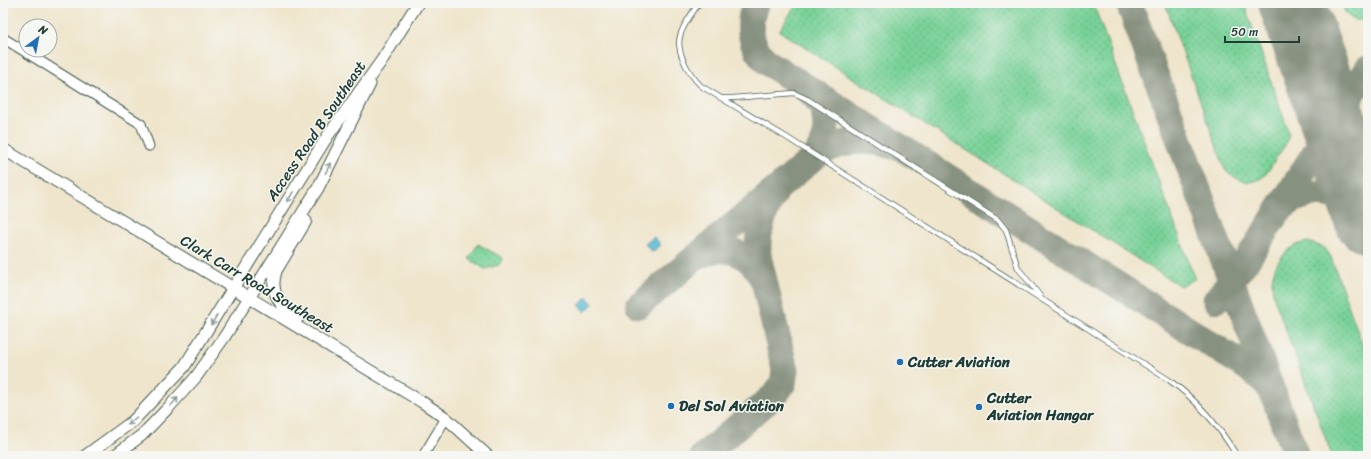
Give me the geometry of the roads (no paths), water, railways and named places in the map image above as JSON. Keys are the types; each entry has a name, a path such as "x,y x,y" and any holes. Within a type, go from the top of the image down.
{"street":[{"path":"382,60 418,3"},
{"path":"3,38 141,124 149,146"},
{"name":"Access Road B Southeast","path":"114,456 142,435 196,377 225,336 318,188 382,60"},
{"name":"Access Road B Southeast","path":"85,456 133,421 184,367 327,137 382,60"},
{"name":"Clark Carr Road Southeast","path":"3,149 342,352 446,418 488,456"},
{"path":"318,188 310,214 276,271 273,285 277,298 283,308 331,337 342,352"},
{"path":"422,456 446,418"}],"lane":[{"path":"699,3 681,32 680,47 684,62 695,80 1181,389 1213,420 1237,456"},
{"path":"718,96 732,98 794,93 799,94 820,107 998,220 1006,230 1018,268 1037,294 1053,307"}],"water":[{"path":"654,237 661,245 652,252 645,244"},
{"path":"587,297 593,304 585,312 579,305"}],"place":[{"name":"Cutter Aviation","path":"900,362"},
{"name":"Del Sol Aviation","path":"671,406"},
{"name":"Cutter Aviation Hangar","path":"979,407"}]}
